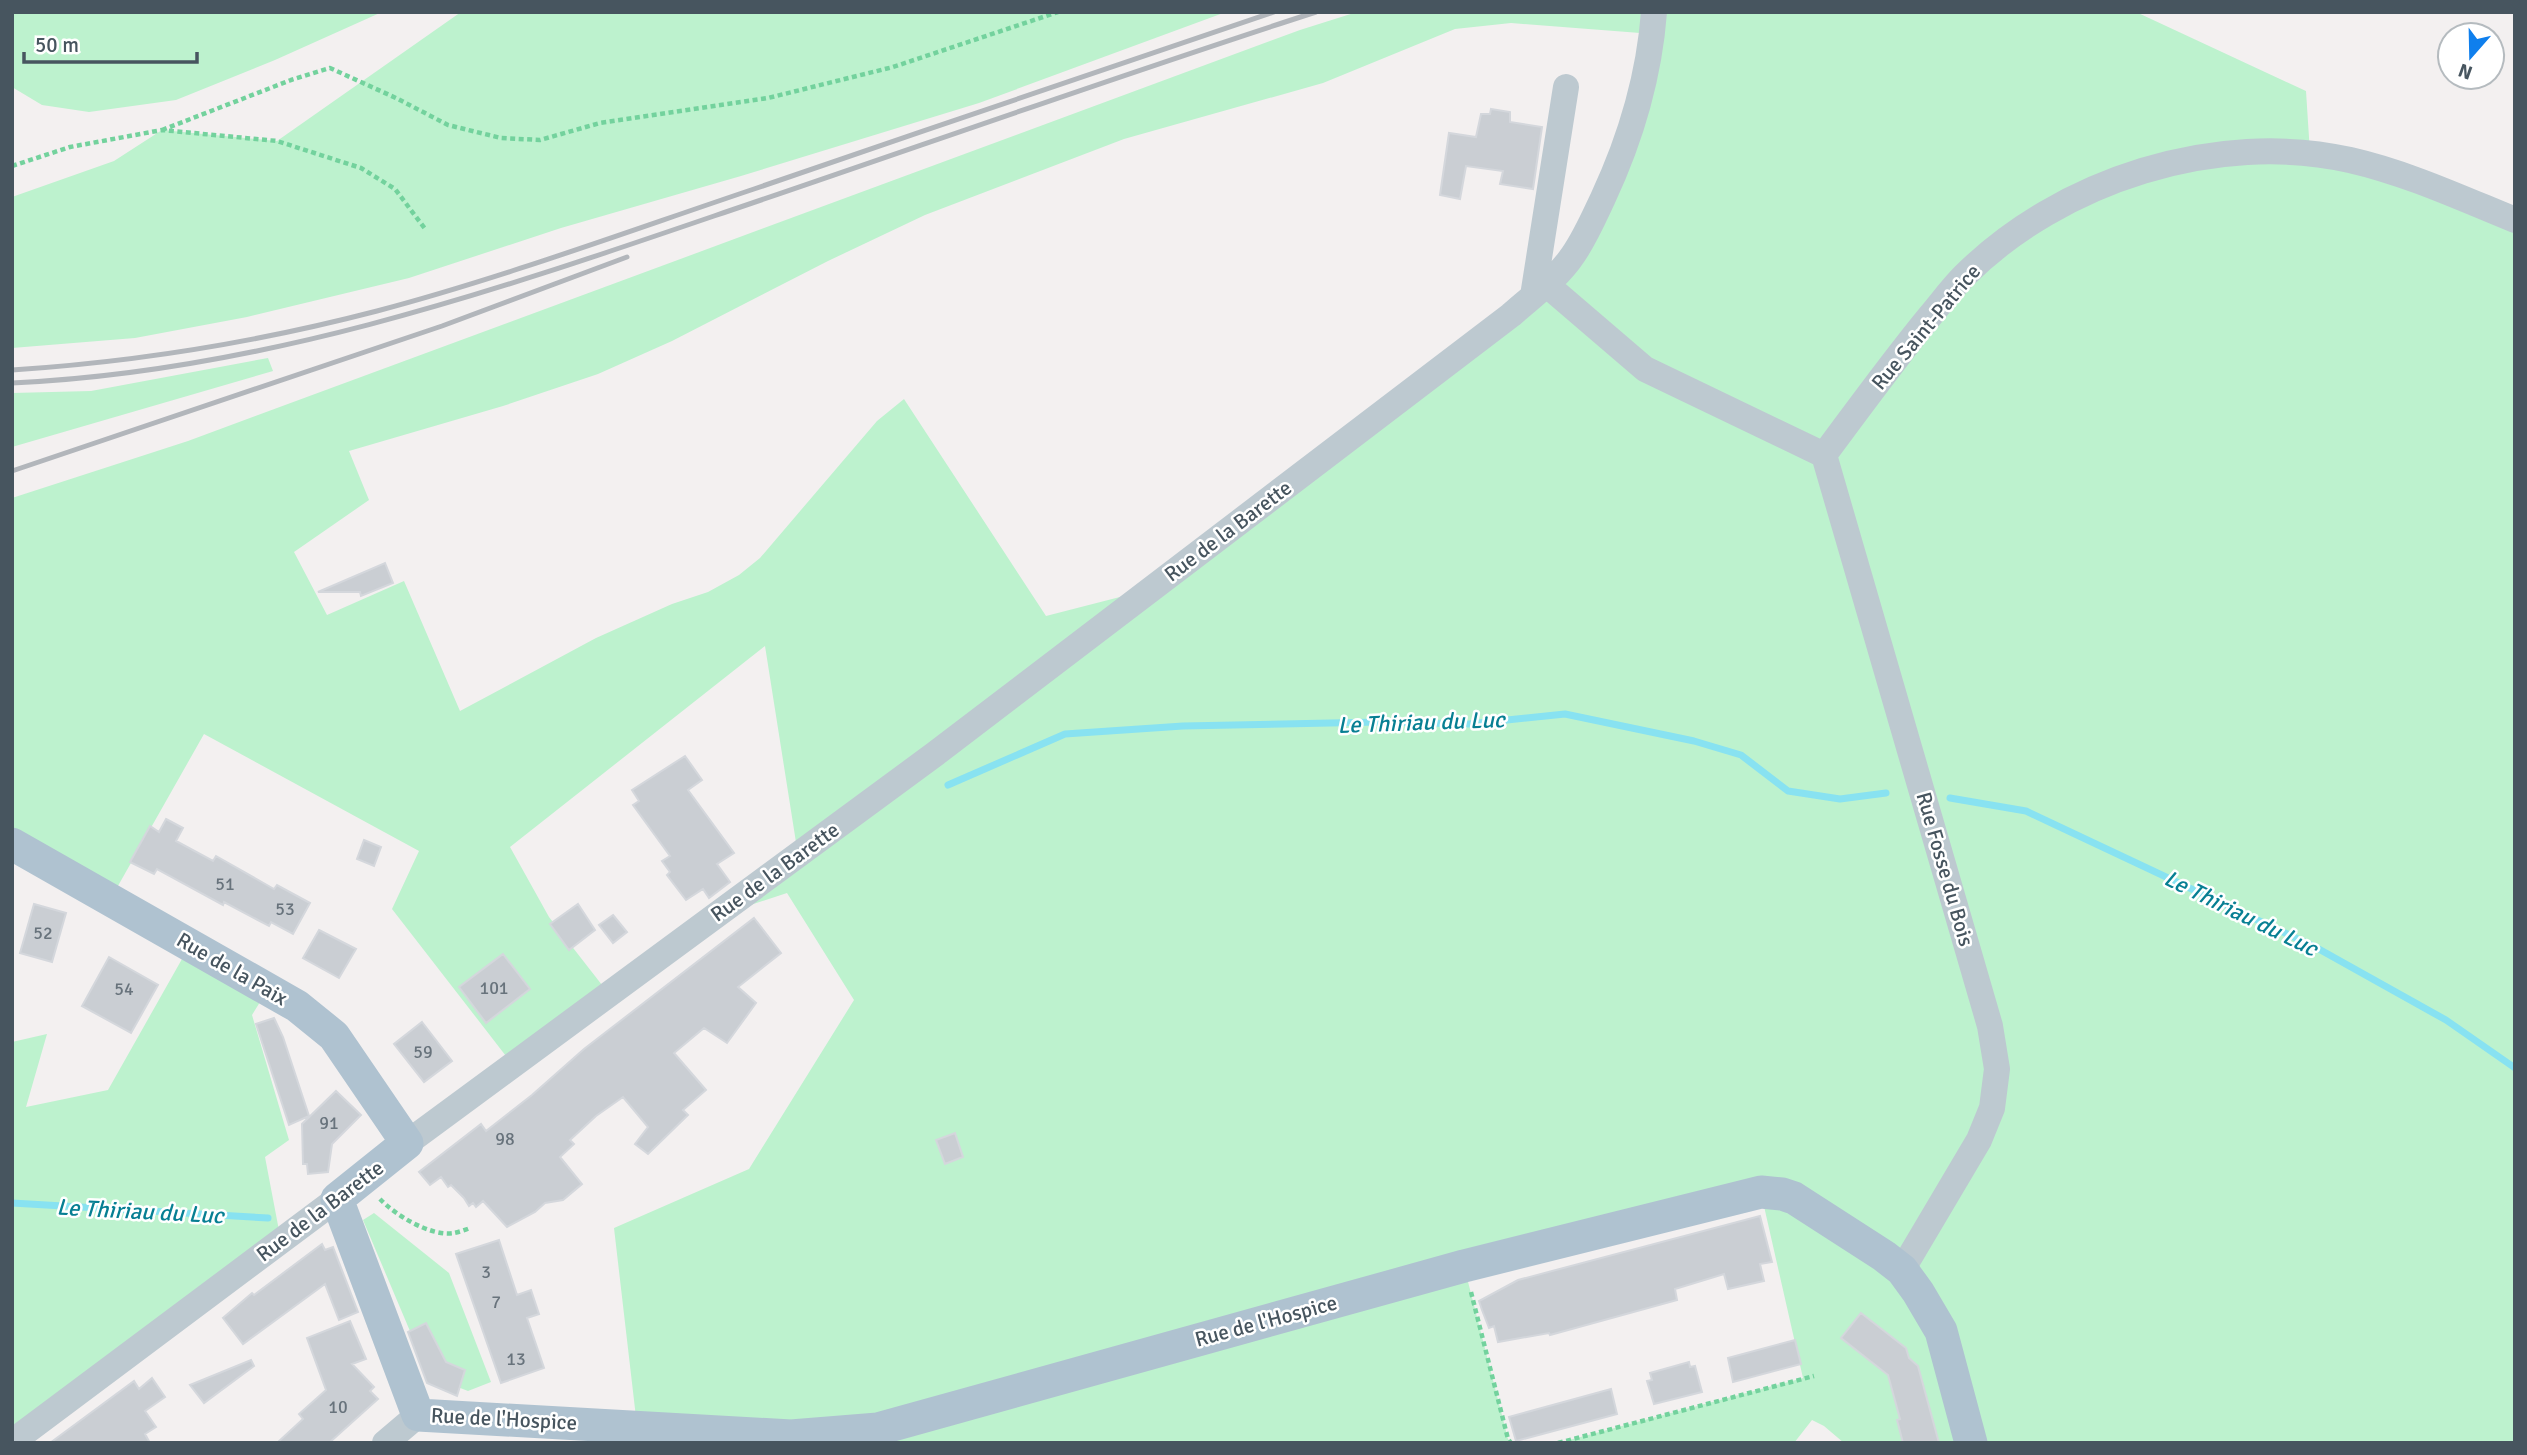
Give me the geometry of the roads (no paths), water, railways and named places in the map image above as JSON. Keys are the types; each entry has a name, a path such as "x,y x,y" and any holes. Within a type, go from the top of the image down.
{"main road":[{"name":"Rue de la Paix","path":"12,844 297,1006 334,1036 407,1143"},
{"name":"Rue de la Barette","path":"349,1189 407,1143"},
{"path":"349,1189 418,1415"},
{"name":"Rue de l'Hospice","path":"418,1415 791,1436 878,1429 1464,1266 1761,1192 1794,1198 1902,1270 1932,1311 1941,1331 1971,1443"}],"street":[{"name":"Rue de la Barette","path":"407,1143 935,754 1540,291 1573,256 1620,160 1641,100 1650,60 1654,12"},
{"path":"1566,87 1540,291 1645,369 1824,455"},
{"name":"Rue Saint-Patrice","path":"1824,455 1903,348 1964,276 2002,243 2042,215 2112,180 2174,163 2222,155 2309,153 2384,169 2515,220"},
{"name":"Rue Fosse du Bois","path":"1824,455 1990,1026 1997,1069 1992,1108 1979,1139 1902,1270"},
{"name":"Rue de la Barette","path":"12,1442 349,1189"},
{"path":"385,1443 418,1415"}],"waterway":[{"name":"Le Thiriau du Luc","path":"948,785 1065,734 1183,726 1379,722 1469,724 1565,714 1694,741 1741,755 1788,791 1840,799 1886,793"},
{"name":"Le Thiriau du Luc","path":"1950,798 2026,811 2317,948 2446,1020 2515,1068"},
{"name":"Le Thiriau du Luc","path":"12,1203 268,1218"}],"railway":[{"path":"12,370 104,362 242,341 425,298 567,253 1274,12"},
{"path":"12,383 103,376 193,363 369,325 628,245 1316,12"},
{"path":"12,471 442,326 627,257"}]}
